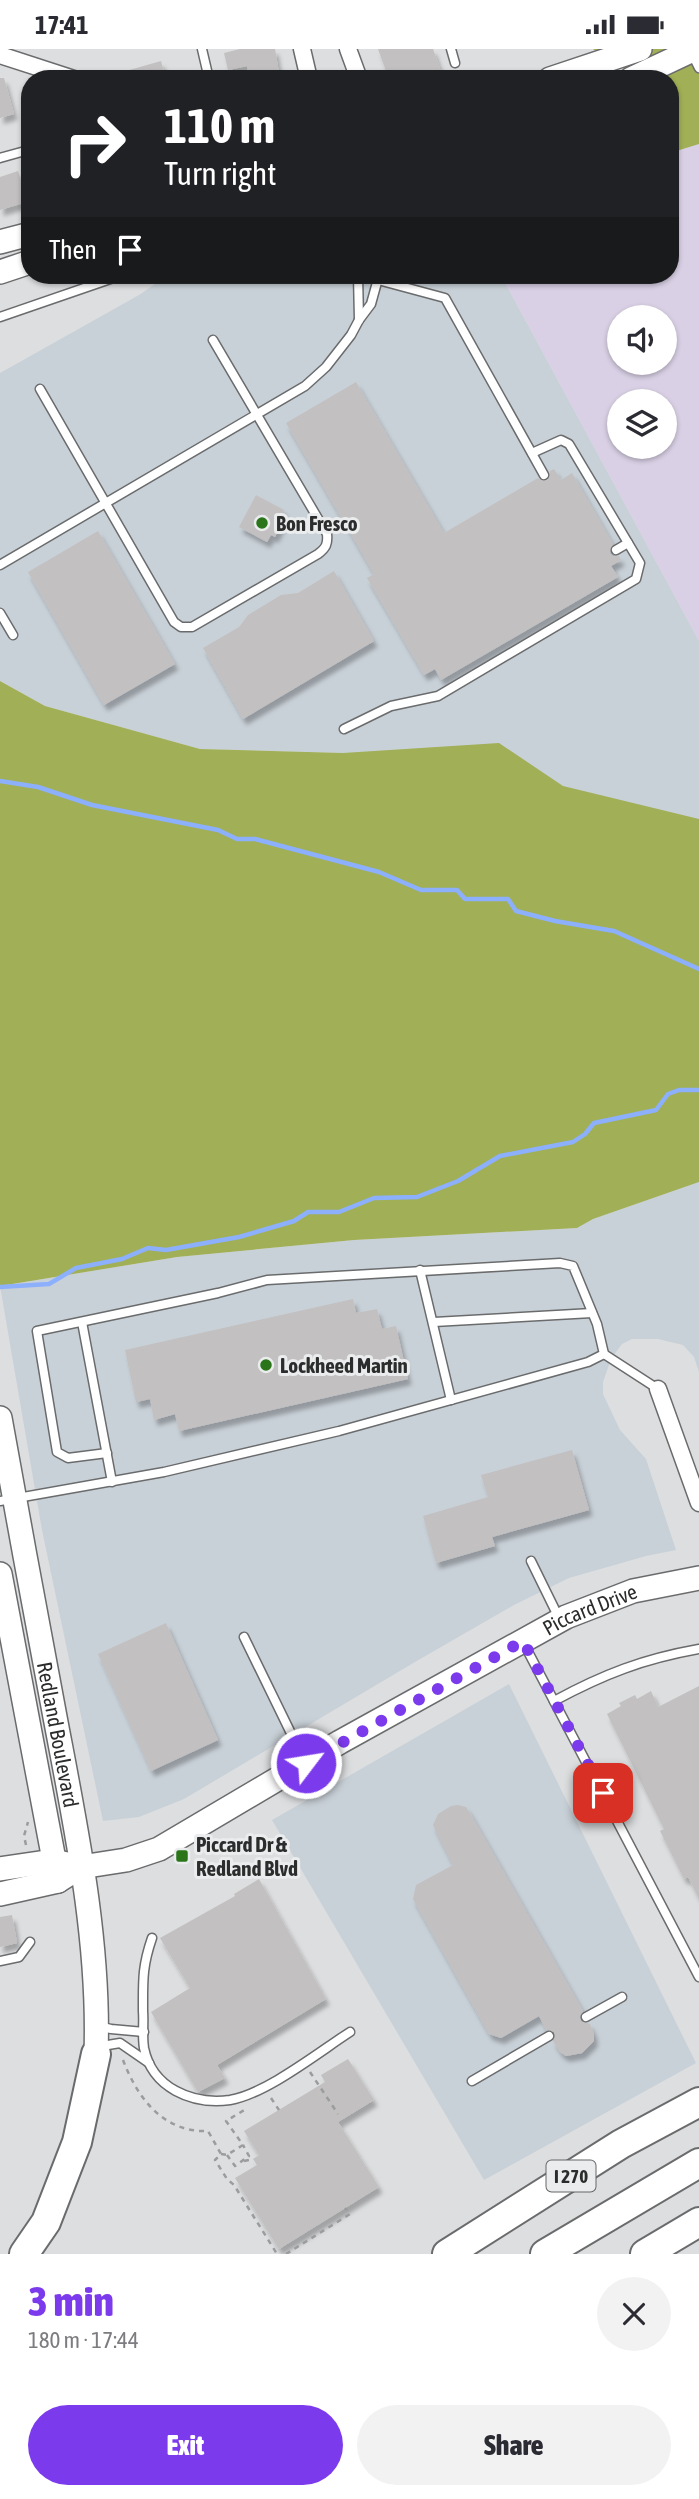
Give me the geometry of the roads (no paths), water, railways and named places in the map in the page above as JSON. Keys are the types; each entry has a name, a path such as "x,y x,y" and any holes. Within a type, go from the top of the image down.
{"highway":[{"path":"24,2254 46,2222 77,2142 107,2049"},
{"name":"I 270","path":"447,2254 621,2144 699,2102"},
{"name":"I 270","path":"545,2254 699,2163"},
{"path":"645,2254 699,2222"}],"main road":[{"path":"577,70 640,49"},
{"path":"654,70 694,54"},
{"path":"0,242 21,236"},
{"path":"0,272 21,266"},
{"name":"Redland Boulevard","path":"0,1418 7,1500 77,1831 96,1973 97,2025 107,2049"},
{"name":"Redland Boulevard","path":"0,1574 7,1647 56,1871"},
{"name":"Piccard Drive","path":"0,1869 56,1871 126,1860 159,1849 560,1620 633,1591 699,1578"},
{"name":"Piccard Drive","path":"0,1894 56,1871"}],"street":[{"path":"302,49 307,70"},
{"path":"348,49 356,70"},
{"path":"0,55 46,70"},
{"path":"658,1389 699,1503"}],"lane":[{"path":"202,49 207,70"},
{"path":"451,49 456,63"},
{"path":"0,158 21,152"},
{"path":"0,317 96,284"},
{"path":"358,284 359,320"},
{"path":"0,565 305,386 341,350 371,304 376,284"},
{"path":"400,284 445,298 544,475"},
{"path":"40,389 178,626 186,629 318,554 328,543 327,534 214,340"},
{"path":"344,729 391,706 439,696 632,583 640,568 569,444 561,440 532,453"},
{"path":"616,550 628,543"},
{"path":"0,613 13,635"},
{"path":"107,1453 68,1458 57,1452 37,1331 267,1280 560,1263 573,1266 592,1313 604,1354 658,1389"},
{"path":"420,1270 451,1400"},
{"path":"433,1322 592,1313"},
{"path":"82,1322 113,1482"},
{"path":"7,1500 164,1472 312,1437 589,1362 604,1354"},
{"path":"531,1561 560,1620"},
{"path":"244,1637 306,1763"},
{"path":"523,1641 699,1977"},
{"path":"554,1701 604,1674 661,1656 699,1649"},
{"path":"152,1937 143,1967 144,2047 149,2063 160,2082 181,2095 204,2100 230,2100 252,2093 350,2032"},
{"path":"0,1961 19,1957 30,1942"},
{"path":"586,2017 622,1997"},
{"path":"97,2025 144,2032"},
{"path":"472,2081 549,2036"},
{"path":"107,2049 131,2048 149,2063"}],"waterway":[{"path":"0,781 38,787 92,805 218,830 237,839 255,839 379,872 421,890 457,890 465,899 508,899 516,911 614,931 699,969"},
{"path":"0,1287 49,1284 76,1268 122,1259 148,1248 166,1250 239,1237 294,1221 308,1212 339,1212 374,1198 417,1197 458,1181 500,1156 573,1142 585,1134 594,1123 656,1110 668,1094 679,1090 699,1090"}],"place":[{"name":"Bon Fresco","path":"262,523"},
{"name":"Lockheed Martin","path":"266,1365"},
{"name":"Piccard Dr & Redland Blvd","path":"182,1856"}]}
